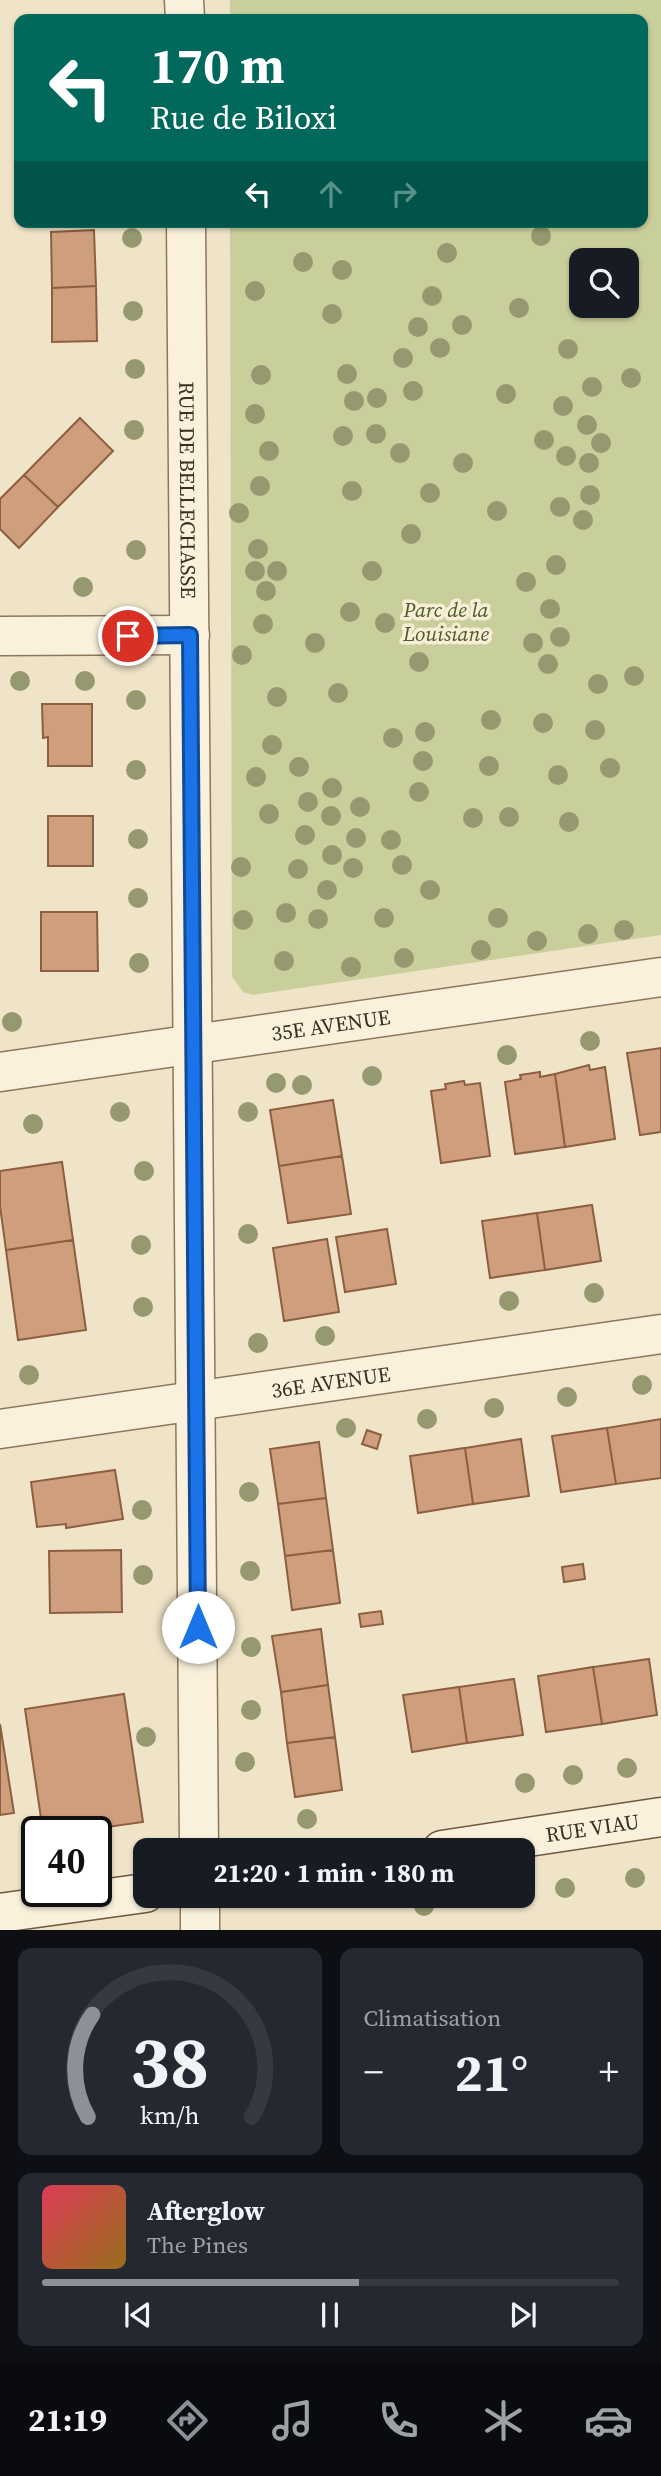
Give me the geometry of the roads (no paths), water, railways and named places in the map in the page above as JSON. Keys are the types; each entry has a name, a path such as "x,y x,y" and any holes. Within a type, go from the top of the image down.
{"street":[{"name":"RUE DE BELLECHASSE","path":"186,228 199,1838"},
{"path":"0,636 190,635"},
{"name":"35E AVENUE","path":"0,1072 661,977"},
{"name":"36E AVENUE","path":"0,1429 661,1334"},
{"name":"RUE VIAU","path":"522,1838 661,1817"},
{"path":"0,1913 133,1895"},
{"path":"200,1908 200,1930"}],"park label":[{"name":"Parc de la Louisiane","path":"446,621"}]}
